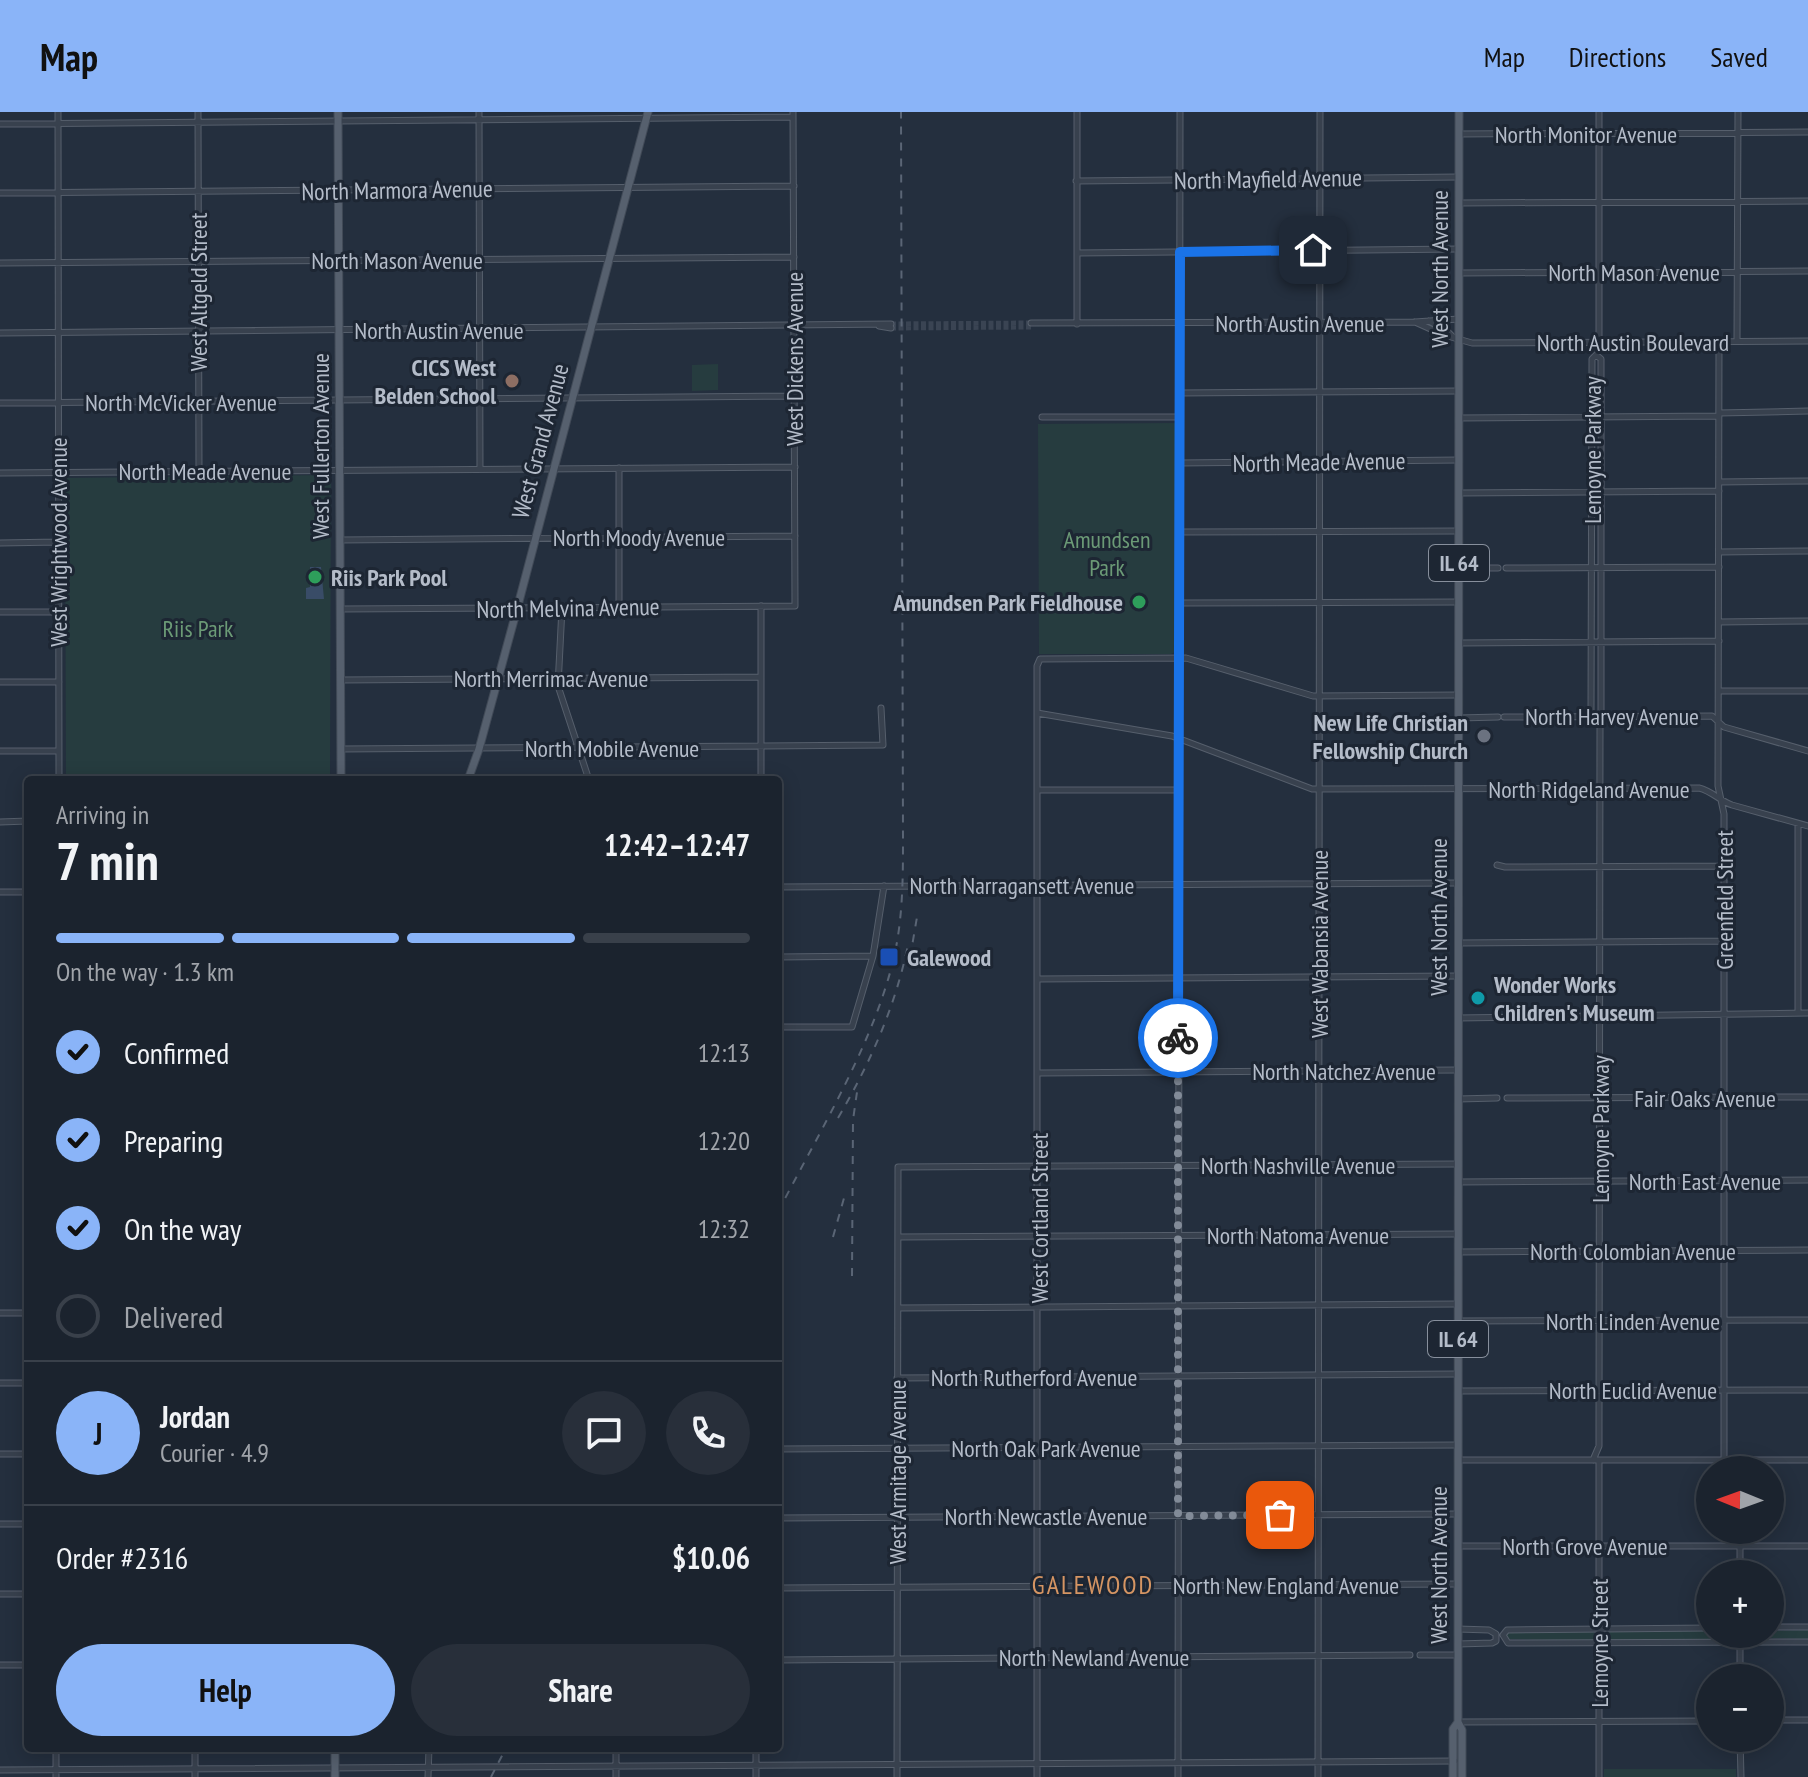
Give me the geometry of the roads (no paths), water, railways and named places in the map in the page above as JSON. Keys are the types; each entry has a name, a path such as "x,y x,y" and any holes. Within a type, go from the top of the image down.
{"main road":[{"name":"West North Avenue","path":"1453,1777 1462,1730 1458,1722 1459,391 1456,338 1459,319 1459,112"},
{"name":"West Grand Avenue","path":"469,776 517,609 647,115"},
{"name":"West Fullerton Avenue","path":"338,116 341,776"},
{"path":"335,1752 335,1773"},
{"name":"West North Avenue","path":"1458,1761 1462,1777"}],"street":[{"name":"West Wrightwood Avenue","path":"58,112 59,776"},
{"name":"West Altgeld Street","path":"198,112 199,471"},
{"path":"1077,112 1077,324"},
{"path":"1178,1777 1180,112"},
{"name":"West Wabansia Avenue","path":"1318,1777 1320,112"},
{"path":"1599,112 1599,342"},
{"path":"1737,341 1738,112"},
{"path":"0,124 198,122 338,116 793,114"},
{"name":"West Dickens Avenue","path":"793,114 795,606"},
{"path":"479,116 480,469"},
{"name":"North Monitor Avenue","path":"1459,134 1808,132"},
{"name":"North Mayfield Avenue","path":"1076,181 1459,177"},
{"name":"North Marmora Avenue","path":"0,193 794,186"},
{"path":"1459,203 1808,201"},
{"path":"1077,253 1459,249"},
{"name":"North Mason Avenue","path":"0,263 794,257"},
{"name":"North Mason Avenue","path":"1459,273 1808,271"},
{"name":"North Austin Avenue","path":"1031,325 1459,319"},
{"path":"1428,320 1456,338"},
{"name":"North Austin Avenue","path":"1415,322 1456,338"},
{"name":"North Austin Avenue","path":"0,333 891,326"},
{"name":"North Austin Boulevard","path":"1456,338 1472,343 1808,341"},
{"name":"Greenfield Street","path":"1719,341 1718,786 1723,802 1724,1456"},
{"name":"Lemoyne Parkway","path":"1598,716 1591,711 1592,359 1596,355 1601,359 1599,1460"},
{"path":"1179,393 1459,391"},
{"name":"North McVicker Avenue","path":"0,403 795,396"},
{"path":"1459,418 1808,411"},
{"path":"1042,417 1179,417"},
{"name":"North Meade Avenue","path":"1179,463 1459,460"},
{"name":"North Meade Avenue","path":"0,473 795,467"},
{"path":"619,468 619,608"},
{"path":"1719,482 1808,481"},
{"path":"1459,493 1719,491"},
{"path":"1179,532 1459,531"},
{"name":"North Moody Avenue","path":"340,540 795,536"},
{"path":"0,543 58,542"},
{"path":"1719,552 1808,551"},
{"path":"1506,568 1719,567"},
{"path":"1459,568 1498,568"},
{"path":"1179,603 1459,602"},
{"path":"761,606 761,776"},
{"name":"North Melvina Avenue","path":"340,609 795,606"},
{"path":"562,608 562,644 557,678 588,776"},
{"path":"0,612 59,612"},
{"path":"1719,622 1808,621"},
{"path":"1459,643 1719,641"},
{"path":"1179,657 1319,696 1459,695"},
{"name":"West Cortland Street","path":"1037,1777 1037,713 1040,659 1179,657"},
{"name":"North Merrimac Avenue","path":"341,680 761,677"},
{"path":"0,682 59,682"},
{"path":"1719,691 1808,691"},
{"name":"North Mobile Avenue","path":"341,749 883,745 881,708"},
{"path":"1037,713 1179,739 1319,789 1459,788"},
{"name":"North Harvey Avenue","path":"1459,718 1712,716 1724,727 1808,751"},
{"path":"0,751 59,751"},
{"name":"North Ridgeland Avenue","path":"1459,788 1699,788 1710,791 1723,802 1808,826"},
{"path":"1038,790 1179,790"},
{"path":"0,822 24,821"},
{"path":"1798,824 1798,1013"},
{"path":"1497,865 1723,866"},
{"name":"North Narragansett Avenue","path":"782,887 1458,883"},
{"path":"782,1027 852,1027 873,956 884,886"},
{"path":"0,892 24,892"},
{"path":"1458,943 1723,941"},
{"path":"782,957 873,956"},
{"path":"1038,979 1458,976"},
{"path":"1458,1018 1808,1013"},
{"name":"North Natchez Avenue","path":"1039,1073 1458,1070"},
{"name":"Fair Oaks Avenue","path":"1507,1098 1808,1097"},
{"path":"1458,1099 1497,1098"},
{"name":"North Nashville Avenue","path":"898,1167 1458,1164"},
{"name":"West Armitage Avenue","path":"897,1777 898,1167"},
{"name":"North East Avenue","path":"1458,1182 1808,1180"},
{"name":"North Natoma Avenue","path":"898,1237 1458,1234"},
{"name":"North Colombian Avenue","path":"1458,1252 1808,1250"},
{"path":"898,1308 1458,1304"},
{"path":"0,1313 24,1313"},
{"name":"North Linden Avenue","path":"1458,1321 1808,1320"},
{"name":"North Rutherford Avenue","path":"897,1378 1458,1374"},
{"path":"0,1383 24,1383"},
{"name":"North Euclid Avenue","path":"1458,1391 1808,1390"},
{"name":"North Oak Park Avenue","path":"782,1449 1458,1445"},
{"name":"Lemoyne Parkway","path":"1599,1446 1599,1460"},
{"path":"0,1454 24,1454"},
{"path":"1458,1460 1696,1460"},
{"name":"Lemoyne Street","path":"1599,1460 1599,1777"},
{"path":"1784,1460 1808,1460"},
{"name":"North Newcastle Avenue","path":"782,1518 1458,1514"},
{"path":"0,1524 24,1524"},
{"name":"North Grove Avenue","path":"1458,1546 1808,1546"},
{"path":"1740,1546 1740,1560"},
{"name":"North New England Avenue","path":"782,1588 1458,1584"},
{"path":"0,1594 24,1594"},
{"path":"1784,1627 1808,1627"},
{"path":"1696,1628 1507,1630 1503,1635 1508,1643 1696,1642"},
{"path":"1458,1629 1489,1630 1496,1637 1492,1643 1458,1644"},
{"path":"1784,1642 1808,1642"},
{"name":"North Newland Avenue","path":"782,1660 1410,1655"},
{"path":"1420,1655 1458,1655"},
{"path":"0,1665 24,1665"},
{"path":"1784,1720 1808,1720"},
{"path":"1458,1722 1696,1721"},
{"path":"56,1752 56,1774"},
{"path":"195,1752 195,1777"},
{"path":"428,1777 429,1752"},
{"path":"616,1752 616,1777"},
{"path":"756,1752 756,1777"},
{"path":"1740,1752 1741,1777"},
{"path":"0,1770 56,1774 195,1769 335,1773 429,1768 522,1770 616,1766 1458,1761"}],"water":[{"name":"Riis Park Pool","path":"310,567 321,567 324,599 306,599 306,588 310,587"}],"tunnel":[{"path":"891,324 1031,323"},
{"path":"891,328 1031,327"}],"railway":[{"path":"782,1204 847,1080 878,1011 897,942 900,916 903,876 901,112"},
{"path":"910,958 917,917"},
{"path":"838,1118 880,1034 908,945"},
{"path":"852,1276 853,1120 857,1092"},
{"path":"833,1237 846,1191"},
{"path":"491,1777 504,1752"}],"place":[{"name":"CICS West Belden School","path":"512,381"},
{"name":"Riis Park Pool","path":"315,577"},
{"name":"Amundsen Park Fieldhouse","path":"1139,602"},
{"name":"New Life Christian Fellowship Church","path":"1484,736"},
{"name":"Galewood","path":"889,957"},
{"name":"Wonder Works Children's Museum","path":"1478,998"}],"district":[{"name":"GALEWOOD","path":"1093,1584"}],"park label":[{"name":"Amundsen Park","path":"1107,553"},
{"name":"Riis Park","path":"198,628"}]}
